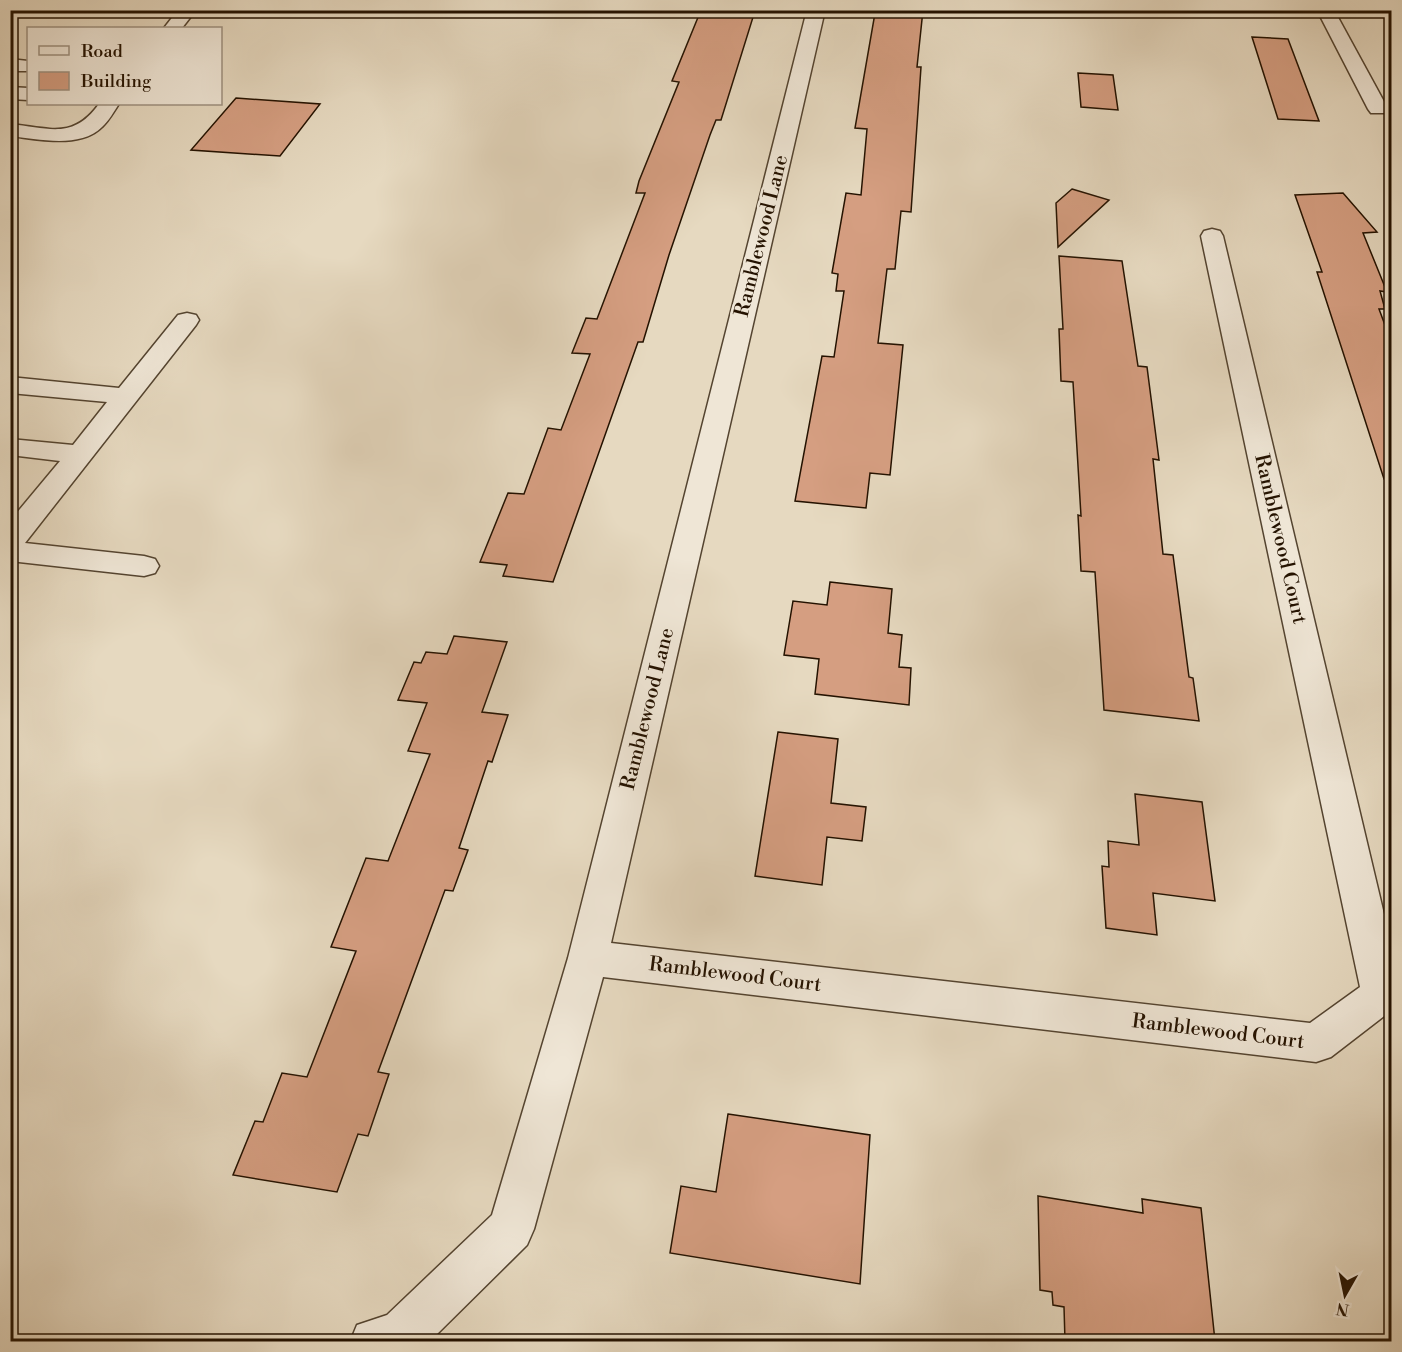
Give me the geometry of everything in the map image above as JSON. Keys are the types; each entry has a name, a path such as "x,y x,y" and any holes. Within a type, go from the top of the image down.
{"street":[{"path":"174,27 188,10"},
{"name":"Ramblewood Lane","path":"375,1341 400,1336 511,1229 588,958 816,10"},
{"path":"1325,10 1378,109"},
{"path":"10,65 27,66"},
{"path":"10,93 27,94"},
{"path":"10,130 51,133 84,130 94,124 108,105"},
{"name":"Ramblewood Court","path":"588,958 1317,1043 1382,994 1212,236"},
{"path":"10,542 187,320"},
{"path":"10,385 125,396"},
{"path":"10,447 79,454"},
{"path":"10,550 144,566"}],"building":[{"path":"701,10 742,10 741,13 754,14 721,120 716,120 710,135 669,255 643,342 638,342 553,582 503,576 507,565 480,562 508,493 524,494 548,428 561,430 590,354 572,353 586,318 597,319 645,193 636,193 639,181 679,82 672,81"},
{"path":"879,10 923,10 917,67 921,67 911,212 901,211 895,269 887,269 878,343 903,345 890,475 870,473 866,508 795,501 822,356 834,357 844,291 836,291 838,274 832,273 846,193 861,195 867,129 855,128 875,13 879,13"},
{"path":"1252,37 1288,39 1319,121 1278,119"},
{"path":"1078,73 1113,75 1118,110 1081,107"},
{"path":"236,98 320,104 280,156 191,150"},
{"path":"1072,189 1109,200 1058,247 1056,203"},
{"path":"1343,193 1377,232 1363,233 1387,292 1380,291 1385,309 1379,309 1392,344 1392,478 1384,479 1317,272 1322,272 1295,195"},
{"path":"1059,256 1122,261 1138,366 1147,367 1159,460 1153,459 1163,554 1173,555 1189,677 1193,678 1199,721 1104,710 1095,572 1081,571 1078,515 1081,516 1073,382 1061,381 1059,329 1063,329"},
{"path":"830,582 892,589 888,633 902,635 899,667 911,668 909,705 815,694 819,659 784,655 793,601 827,605"},
{"path":"454,636 507,642 482,712 508,715 492,762 488,761 459,848 468,850 453,891 445,890 378,1072 389,1074 368,1136 358,1134 337,1192 233,1175 255,1121 263,1122 282,1073 307,1077 356,951 331,947 366,858 388,861 430,754 408,751 427,703 398,700 414,662 421,663 426,652 447,654"},
{"path":"778,732 838,739 831,803 866,807 862,841 827,837 822,885 755,876"},
{"path":"1135,794 1202,802 1215,901 1153,893 1157,935 1106,928 1102,866 1109,867 1108,841 1139,845"},
{"path":"728,1114 870,1135 860,1284 670,1253 681,1186 716,1192"},
{"path":"1038,1196 1143,1213 1142,1199 1201,1208 1215,1341 1065,1341 1064,1307 1053,1305 1052,1292 1040,1290"}]}
